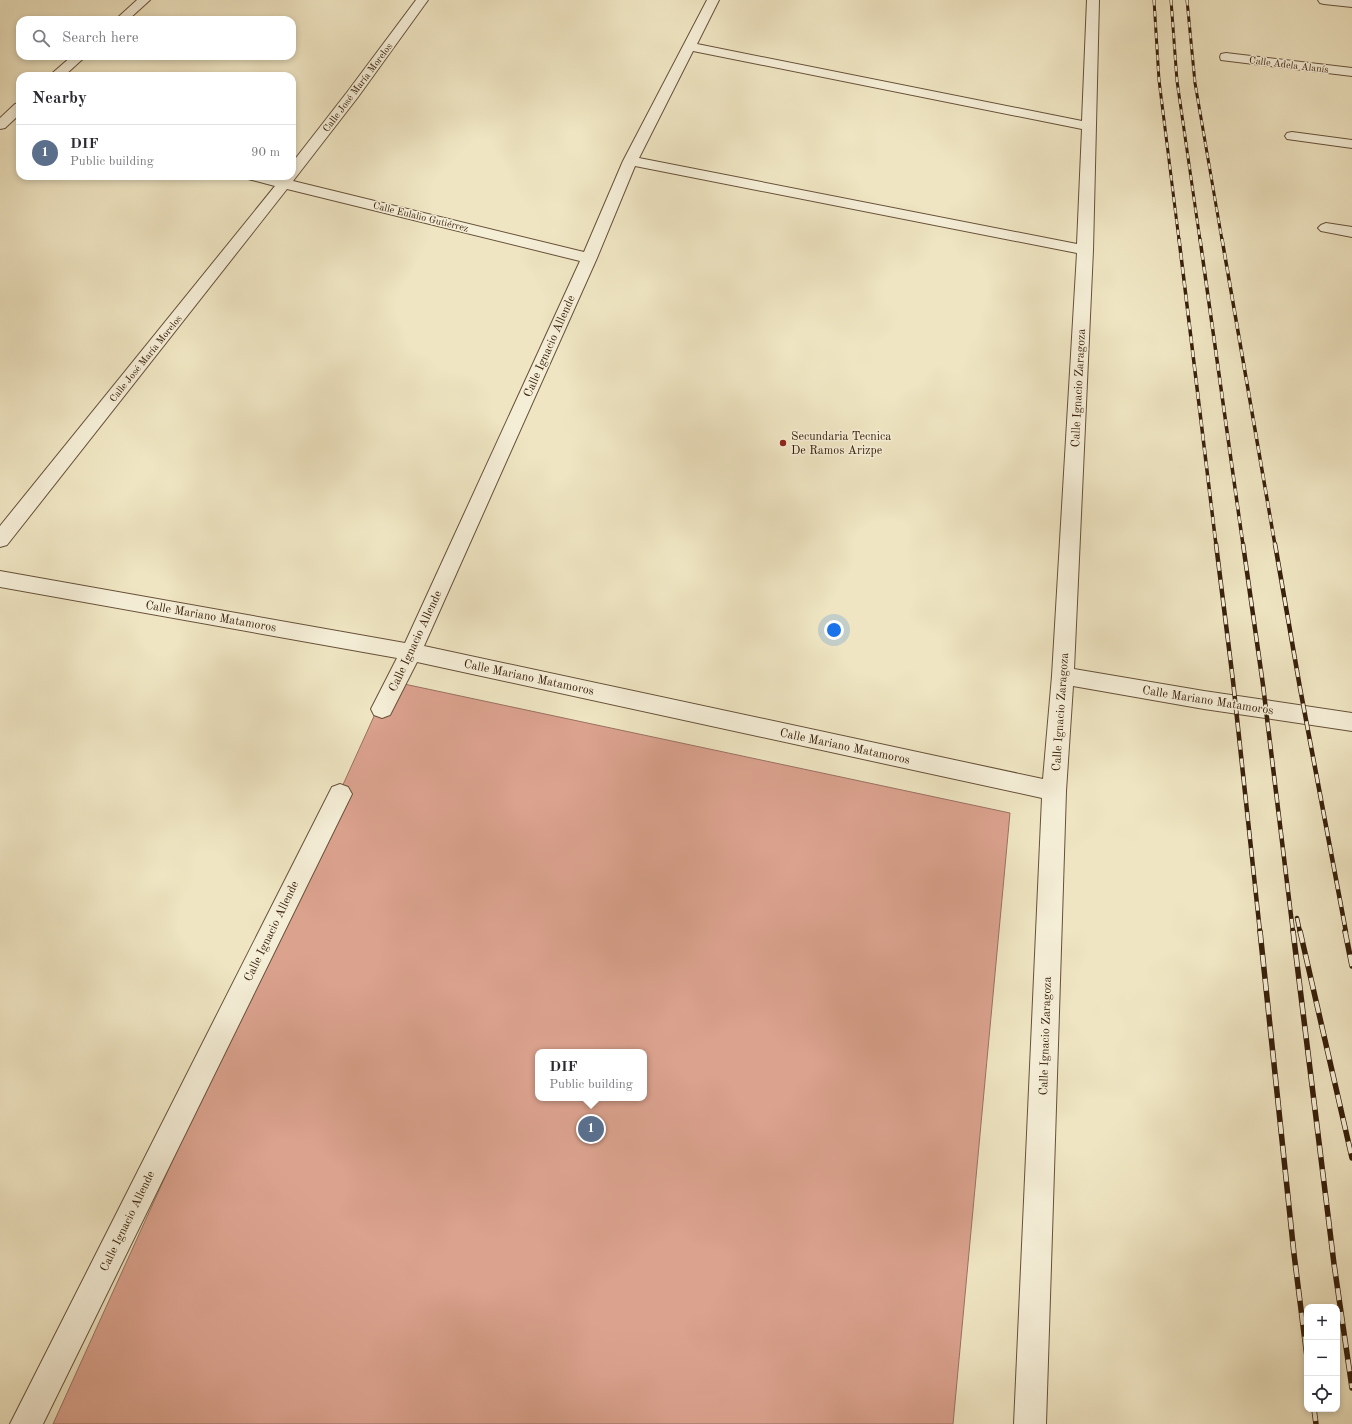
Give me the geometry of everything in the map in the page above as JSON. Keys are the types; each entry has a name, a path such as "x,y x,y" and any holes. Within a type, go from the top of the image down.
{"street":[{"path":"126,16 144,0"},
{"name":"Calle José María Morelos","path":"296,168 354,94 422,0"},
{"name":"Calle Ignacio Allende","path":"375,723 410,652 589,258 630,161 713,0"},
{"name":"Calle Ignacio Zaragoza","path":"1030,1424 1054,791 1064,676 1085,250 1093,0"},
{"path":"1324,0 1352,3"},
{"path":"688,46 1088,126"},
{"name":"Calle Adela Alanís","path":"1226,57 1352,72"},
{"path":"61,72 75,60"},
{"path":"0,124 16,110"},
{"path":"0,124 16,127"},
{"path":"1292,136 1352,144"},
{"path":"630,161 1085,250"},
{"name":"Calle Eulalio Gutiérrez","path":"296,179 589,258"},
{"name":"Calle José María Morelos","path":"0,540 287,180"},
{"path":"1326,228 1352,232"},
{"name":"Calle Mariano Matamoros","path":"0,579 410,652 1054,791"},
{"name":"Calle Mariano Matamoros","path":"1064,676 1204,700 1352,722"},
{"name":"Calle Ignacio Allende","path":"26,1424 350,773"}],"building":[{"path":"390,681 1010,813 953,1424 53,1424"}],"railway":[{"path":"1154,0 1159,80 1179,240"},
{"path":"1171,0 1177,81 1200,240"},
{"path":"1187,0 1195,83 1222,240"},
{"path":"1179,239 1216,545"},
{"path":"1200,239 1243,545"},
{"path":"1222,239 1275,545"},
{"path":"1216,544 1233,681 1260,932"},
{"path":"1243,544 1263,685 1293,932"},
{"path":"1275,544 1300,688 1346,932"},
{"path":"1297,918 1300,932"},
{"path":"1260,931 1294,1254 1305,1340"},
{"path":"1293,931 1334,1264 1352,1388"},
{"path":"1300,931 1352,1158"},
{"path":"1345,931 1352,966"},
{"path":"1314,1412 1316,1424"}],"place":[{"name":"Secundaria Tecnica De Ramos Arizpe","path":"783,443"},
{"name":"DIF","path":"591,1129"}]}
